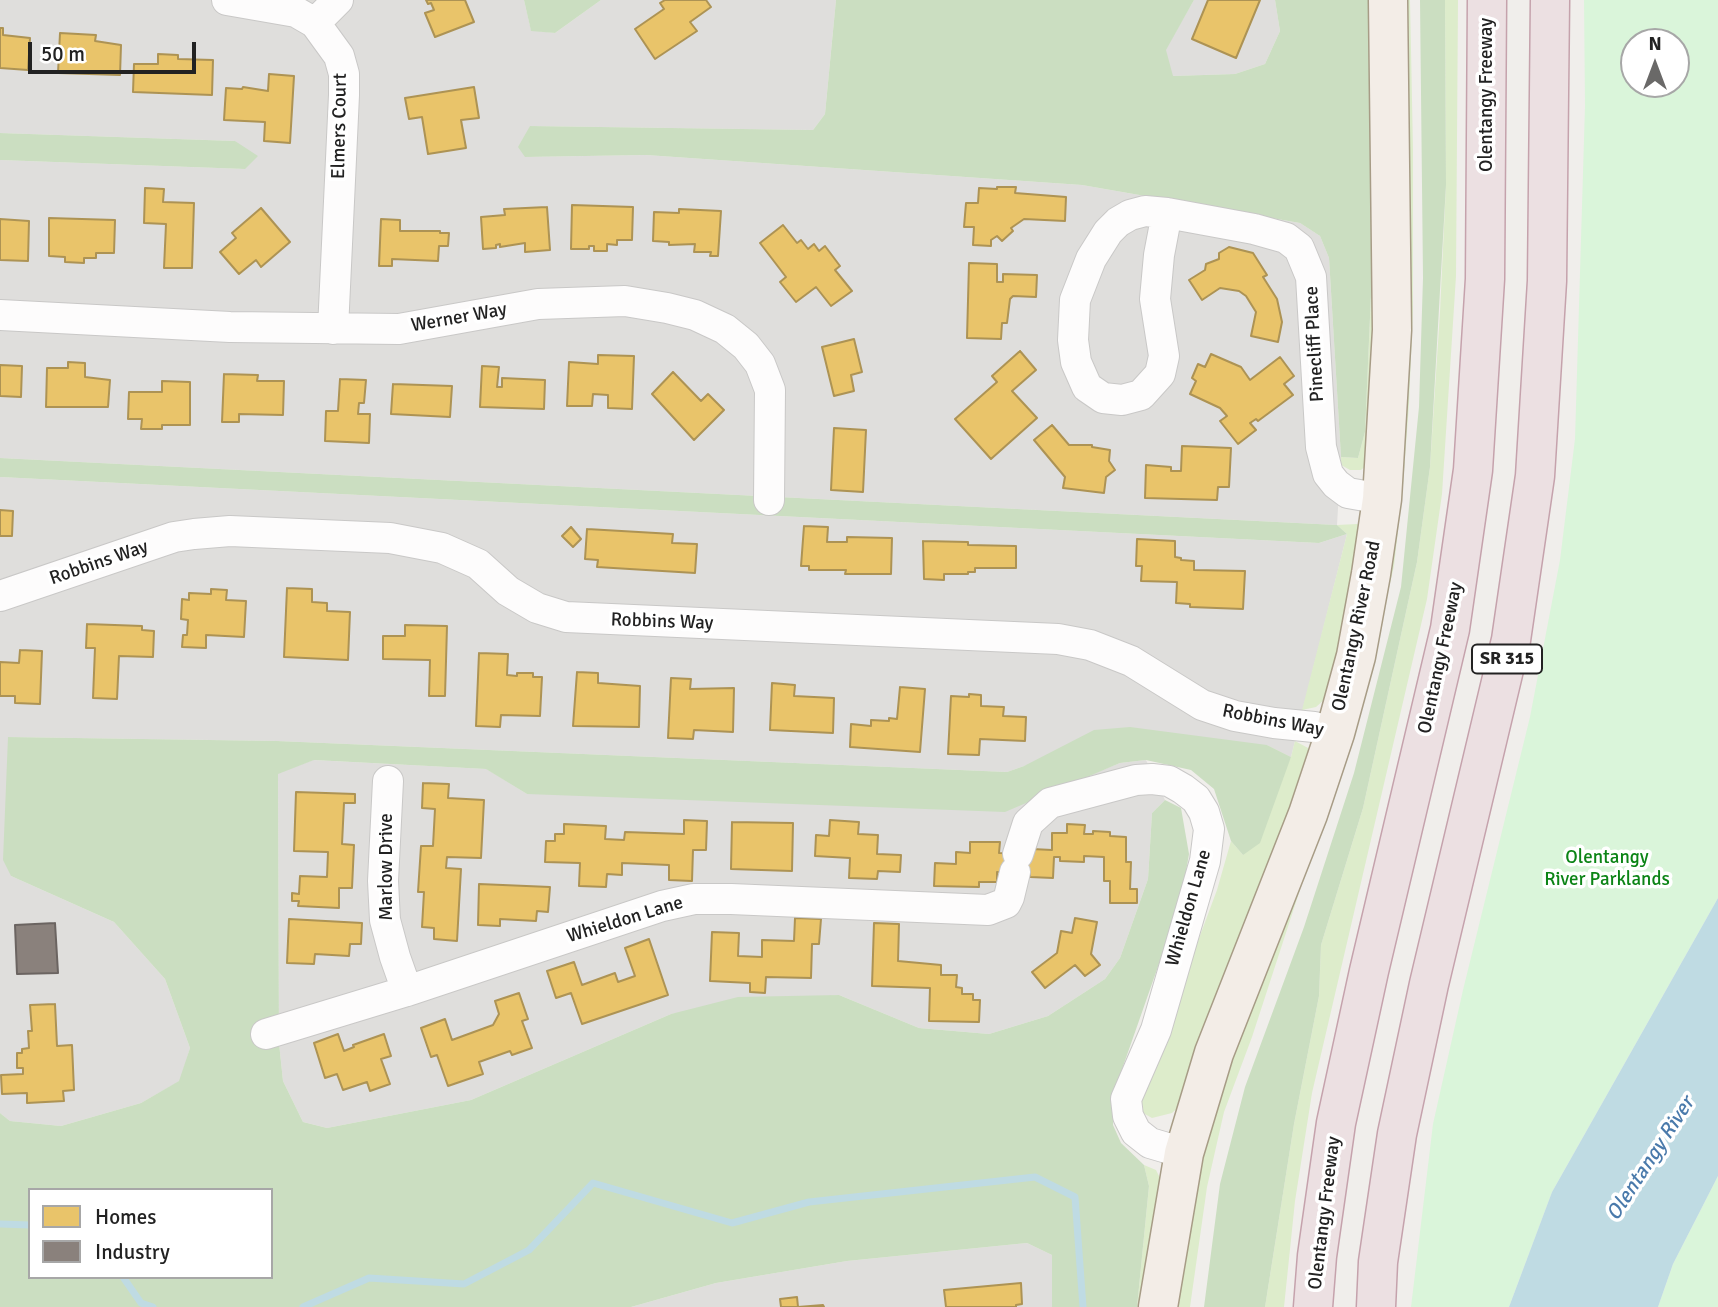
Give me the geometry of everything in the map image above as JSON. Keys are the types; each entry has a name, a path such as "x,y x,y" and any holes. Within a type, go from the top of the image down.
{"highway":[{"name":"Olentangy Freeway","path":"1313,1307 1317,1256 1336,1123 1450,629 1473,470 1485,279 1488,0"},
{"name":"SR 315","path":"1376,1307 1378,1262 1397,1134 1429,984 1511,640 1535,476 1547,281 1550,0"}],"main road":[{"name":"Olentangy River Road","path":"1158,1307 1184,1153 1214,1053 1308,814 1335,733 1356,656 1382,499 1392,330 1388,0"}],"street":[{"path":"227,0 296,12 315,23 338,0"},
{"name":"Elmers Court","path":"315,23 339,55 344,74 333,329"},
{"name":"Pinecliff Place","path":"1167,214 1159,255 1155,299 1163,365 1155,382 1141,395 1122,400 1103,398 1087,387 1076,362 1073,340 1075,300 1082,278 1108,232 1118,222 1145,211 1167,214 1254,229 1286,239 1299,248 1307,262 1314,293 1323,461 1328,474 1348,493 1382,499"},
{"name":"Werner Way","path":"0,315 230,327 399,329 538,304 625,301 667,307 695,315 725,329 746,346 760,364 770,390 769,500"},
{"name":"Robbins Way","path":"0,596 174,537 194,534 230,531 390,538 442,548 478,564 508,591 537,608 566,617 1058,639 1090,645 1131,661 1202,705 1234,716 1314,727 1335,733"},
{"name":"Whieldon Lane","path":"266,1034 407,991 662,905 694,899 988,910 1006,903 1028,823 1050,803 1136,780 1169,781 1196,799 1204,812 1209,829 1205,861 1156,1030 1126,1098 1128,1116 1136,1132 1150,1143 1184,1153"},
{"name":"Marlow Drive","path":"388,781 383,881 385,920 407,991"}],"shaded area":[{"path":"0,0 524,0 531,30 555,33 601,0 836,0 825,114 813,130 530,126 525,157 646,155 1082,185 1300,223 1320,236 1329,258 1341,457 1337,525 0,458 0,160 245,169 235,141 0,133"},
{"path":"1194,0 1275,0 1280,31 1265,64 1235,74 1172,76 1165,50"},
{"path":"0,477 1319,543 1347,534 1291,757 1267,745 1024,766 1007,772 277,741 8,737 11,876 114,922 165,979 190,1048 180,1081 141,1103 61,1126 10,1121 0,1113"},
{"path":"313,760 487,769 527,794 1056,789 1120,763 1146,760 1165,800 1152,813 1148,879 1120,958 1105,979 1048,1016 989,1034 919,1028 839,995 671,1014 471,1100 327,1128 303,1122 283,1081 279,1043 278,773"},
{"path":"1027,1243 1052,1255 1052,1307 631,1307 716,1283 847,1261"}],"green space":[{"path":"524,0 601,0 555,33 531,31"},
{"path":"836,0 1194,0 1166,50 1173,76 1235,74 1265,64 1280,31 1275,0 1372,0 1371,295 1365,432 1358,458 1341,457 1329,258 1320,236 1300,223 1082,185 646,155 525,157 518,147 530,126 813,130 825,114"},
{"path":"1372,0 1382,0 1371,461 1361,470 1350,470 1341,465 1341,457 1358,458 1365,432 1371,295"},
{"path":"1404,0 1410,0 1413,150 1413,309 1409,404 1394,566 1361,708"},
{"path":"1420,0 1445,0 1446,185 1430,467 1417,562 1363,808 1321,945 1319,996 1294,1124 1265,1307 1204,1307 1220,1184 1245,1087 1304,927 1354,773 1401,587 1419,407 1423,278"},
{"path":"1445,0 1458,0 1456,276 1442,494 1427,599 1312,1093 1295,1201 1284,1307 1265,1307 1294,1124 1319,996 1321,945 1363,808 1417,562 1430,467 1440,312 1446,185"},
{"name":"Olentangy River Parklands","path":"1584,0 1718,0 1718,898 1552,1192 1509,1307 1411,1307 1433,1124 1530,717 1560,560 1575,439 1585,106"},
{"path":"0,133 235,141 258,156 245,169 0,160"},
{"path":"0,458 1337,525 1347,534 1319,543 0,477"},
{"path":"1337,525 1362,526 1333,692 1316,707 1302,710 1347,534"},
{"path":"1130,727 1267,745 1291,757 1260,843 1243,855 1231,841 1214,789 1191,770 1146,760 1120,763 1005,812 527,794 486,769 314,760 278,774 279,1043 283,1081 303,1122 327,1128 471,1100 671,1014 738,997 839,995 919,1028 989,1034 1048,1016 1105,979 1120,958 1148,879 1152,813 1165,800 1181,808 1189,854 1181,901 1114,1092 1113,1125 1121,1143 1144,1165 1149,1186 1137,1307 1052,1307 1052,1255 1027,1243 847,1261 716,1283 631,1307 0,1307 0,1113 10,1121 61,1126 141,1103 179,1081 190,1048 165,979 114,922 11,876 3,860 8,737 277,741 1007,772 1094,730"},
{"path":"1295,741 1308,748 1309,769 1183,1103 1172,1113 1152,1118 1143,1113 1139,1099 1217,890 1231,841 1243,855 1291,757"},
{"path":"1312,853 1252,1037 1224,1112 1207,1187 1190,1307 1175,1307 1184,1243 1218,1085"},
{"path":"1144,1165 1156,1170 1162,1182 1147,1307 1137,1307 1149,1186"},
{"path":"1718,1176 1718,1307 1658,1307 1673,1264"}],"water":[{"name":"Olentangy River","path":"1718,898 1718,1176 1673,1264 1658,1307 1509,1307 1552,1192"}],"building: Homes":[{"path":"426,0 465,0 474,22 435,37 425,13 434,10"},
{"path":"665,0 706,0 711,7 690,22 697,31 655,59 635,29 664,9 660,3"},
{"path":"1208,0 1260,0 1236,58 1192,39"},
{"path":"0,28 3,28 3,35 30,38 28,70 0,68"},
{"path":"60,33 96,35 95,41 121,45 120,75 58,73"},
{"path":"158,54 178,55 178,59 213,60 212,95 133,92 134,64 158,64"},
{"path":"269,74 294,76 290,143 264,141 265,122 224,120 226,88 243,87 268,91"},
{"path":"474,87 479,118 461,120 466,148 428,154 422,117 409,119 405,98"},
{"path":"1016,187 1015,193 1066,197 1065,221 1024,219 1011,228 1013,231 1002,241 997,236 991,240 991,246 973,245 974,227 964,227 966,203 978,203 979,188"},
{"path":"145,188 164,189 163,202 194,203 192,268 164,268 166,224 144,223"},
{"path":"572,205 633,207 632,240 617,240 617,245 607,244 607,251 594,251 594,246 589,246 589,249 571,249"},
{"path":"547,207 550,250 525,252 525,243 500,247 500,244 496,245 496,248 483,249 481,217 505,215 504,209"},
{"path":"261,208 290,242 261,267 256,260 239,274 220,252 236,238 232,233"},
{"path":"679,209 721,211 718,256 710,256 711,252 694,252 695,244 669,245 669,242 653,241 654,212 679,213"},
{"path":"49,218 115,220 114,253 96,253 96,258 84,258 84,263 65,262 65,257 49,256"},
{"path":"0,219 29,221 28,261 0,260"},
{"path":"381,219 400,220 400,231 449,233 448,246 439,246 438,261 392,259 392,266 379,266"},
{"path":"783,225 797,243 801,240 808,249 814,244 819,251 825,246 840,266 835,270 852,291 831,306 816,287 796,302 780,282 786,277 760,243"},
{"path":"1229,247 1253,253 1267,275 1263,277 1277,299 1282,322 1278,342 1251,336 1256,312 1246,296 1239,291 1220,288 1202,300 1189,280 1205,270 1206,264 1219,259 1219,253"},
{"path":"969,263 997,264 997,282 1003,282 1003,274 1037,275 1036,297 1013,296 1010,299 1007,323 1002,323 1001,339 967,338"},
{"path":"854,339 862,372 851,375 854,391 834,396 822,347"},
{"path":"1020,351 1036,370 1012,391 1037,418 991,459 955,419 997,382 992,376"},
{"path":"1211,354 1241,367 1250,380 1280,357 1294,376 1284,384 1293,395 1258,421 1256,419 1250,423 1256,430 1238,444 1220,421 1227,416 1220,408 1190,394 1196,381 1192,378 1198,364 1205,367"},
{"path":"598,355 634,356 632,409 608,408 608,395 593,394 592,406 567,406 569,362 598,364"},
{"path":"68,362 85,363 85,377 110,380 108,407 46,407 47,368 68,368"},
{"path":"0,365 22,366 21,397 0,396"},
{"path":"482,366 499,367 497,387 502,387 502,378 545,380 544,409 480,407"},
{"path":"673,372 701,401 708,394 724,410 694,440 652,394"},
{"path":"224,374 258,375 257,381 284,381 283,415 239,414 239,422 222,422"},
{"path":"340,379 366,380 364,403 359,403 358,414 370,414 369,443 325,441 326,411 338,411"},
{"path":"162,381 190,382 190,425 162,425 162,429 141,429 142,419 128,419 129,392 162,392"},
{"path":"393,384 452,386 450,417 391,414"},
{"path":"1052,425 1069,445 1092,445 1110,450 1109,461 1115,470 1106,477 1104,493 1063,488 1065,477 1034,440"},
{"path":"834,428 866,430 863,492 831,490"},
{"path":"1182,446 1231,448 1229,487 1218,487 1217,500 1145,498 1146,465 1171,467 1171,471 1181,471"},
{"path":"0,510 13,511 12,536 0,536"},
{"path":"804,526 828,527 827,542 847,542 847,537 892,538 891,574 845,574 846,570 809,570 809,566 801,566"},
{"path":"571,527 581,539 573,547 562,536"},
{"path":"587,529 673,534 672,543 697,544 695,573 597,567 598,560 585,559"},
{"path":"1137,539 1175,541 1175,557 1194,561 1194,570 1245,571 1243,609 1190,607 1190,604 1176,603 1177,582 1141,581 1142,566 1136,566"},
{"path":"923,541 1016,546 1016,568 975,568 975,572 968,574 944,574 944,580 924,579"},
{"path":"287,588 312,589 312,602 327,603 327,611 350,612 348,660 284,657"},
{"path":"211,589 227,590 226,600 246,601 244,637 206,635 206,648 182,647 183,635 187,635 188,620 181,619 182,599 189,600 189,593 211,594"},
{"path":"87,624 142,626 142,630 154,631 153,657 119,656 117,699 93,698 95,648 86,648"},
{"path":"405,625 447,626 445,696 429,696 430,660 383,659 383,636 405,636"},
{"path":"20,650 42,651 40,704 15,703 15,696 0,696 0,662 19,663"},
{"path":"479,653 508,654 507,675 533,673 533,677 542,677 540,716 501,715 500,727 476,726"},
{"path":"577,672 598,673 598,683 640,686 639,727 573,726"},
{"path":"671,678 691,679 690,689 734,688 733,732 694,730 693,739 668,738"},
{"path":"772,683 795,685 794,696 834,698 833,733 770,730"},
{"path":"900,687 925,689 920,752 850,747 851,724 871,726 871,720 897,719"},
{"path":"969,694 981,695 981,706 1004,707 1003,716 1026,717 1025,741 980,739 979,755 948,754 951,696 969,697"},
{"path":"423,783 449,784 448,798 484,800 481,858 447,857 446,868 461,869 457,941 434,939 434,928 422,927 424,892 418,892 421,846 433,846 435,809 422,808"},
{"path":"296,792 355,794 355,803 344,803 342,844 354,845 352,888 339,888 339,908 298,906 299,901 292,901 292,893 299,894 300,876 327,877 328,852 294,851"},
{"path":"684,820 707,821 706,850 693,850 692,881 669,880 669,865 622,863 622,875 607,874 606,887 579,886 580,863 545,862 546,841 555,841 555,834 564,834 564,824 606,826 605,839 624,840 625,832 684,834"},
{"path":"830,820 859,822 858,834 878,835 877,854 901,855 900,872 878,871 877,879 849,878 850,858 815,856 816,835 829,836"},
{"path":"732,822 793,823 792,871 731,869"},
{"path":"1067,824 1085,825 1084,834 1093,834 1093,831 1110,832 1110,836 1126,837 1126,862 1131,862 1130,889 1137,889 1137,903 1110,903 1110,881 1104,881 1104,857 1084,856 1084,862 1060,861 1060,857 1054,857 1053,878 1030,877 1030,873 997,872 997,882 979,882 979,887 934,886 935,863 956,864 956,852 970,853 970,842 1000,842 999,853 1032,854 1032,849 1052,850 1052,833 1067,833"},
{"path":"479,884 550,887 548,912 537,911 536,921 500,919 500,926 478,925"},
{"path":"795,918 821,919 819,944 812,944 811,978 766,977 765,993 750,992 750,983 710,981 712,932 739,933 738,956 762,957 762,940 794,941"},
{"path":"1075,918 1097,922 1091,954 1100,965 1085,976 1075,965 1045,988 1032,972 1057,953 1061,931 1072,933"},
{"path":"289,919 362,923 361,944 350,944 349,956 315,954 314,964 287,963"},
{"path":"874,923 899,924 898,961 941,965 941,975 957,975 956,987 962,988 962,994 973,994 973,1000 980,1000 979,1022 929,1021 930,988 872,986"},
{"path":"649,939 668,995 582,1024 571,993 556,998 547,971 574,962 582,985 615,973 618,982 635,976 625,948"},
{"path":"519,993 528,1019 522,1021 532,1048 512,1055 510,1051 479,1062 483,1074 448,1086 437,1055 431,1057 421,1028 445,1019 452,1040 493,1025 499,1014 495,1001"},
{"path":"55,1004 57,1046 72,1045 74,1090 63,1091 64,1101 27,1103 27,1093 2,1094 1,1075 23,1074 23,1068 17,1068 17,1053 29,1048 28,1031 32,1031 30,1005"},
{"path":"338,1034 344,1051 384,1034 391,1056 381,1059 390,1084 370,1091 367,1082 343,1090 337,1074 325,1078 314,1043"},
{"path":"1021,1283 1022,1304 1016,1307 946,1307 944,1290"},
{"path":"797,1297 798,1307 781,1307 780,1299"}],"building: Industry":[{"path":"55,923 58,973 17,974 15,925"}],"waterway":[{"path":"303,1307 369,1278 464,1284 529,1250 593,1183 732,1223 809,1202 1035,1177 1075,1197 1083,1307"},
{"path":"0,1224 28,1225"},
{"path":"124,1279 141,1303 153,1307"}]}
